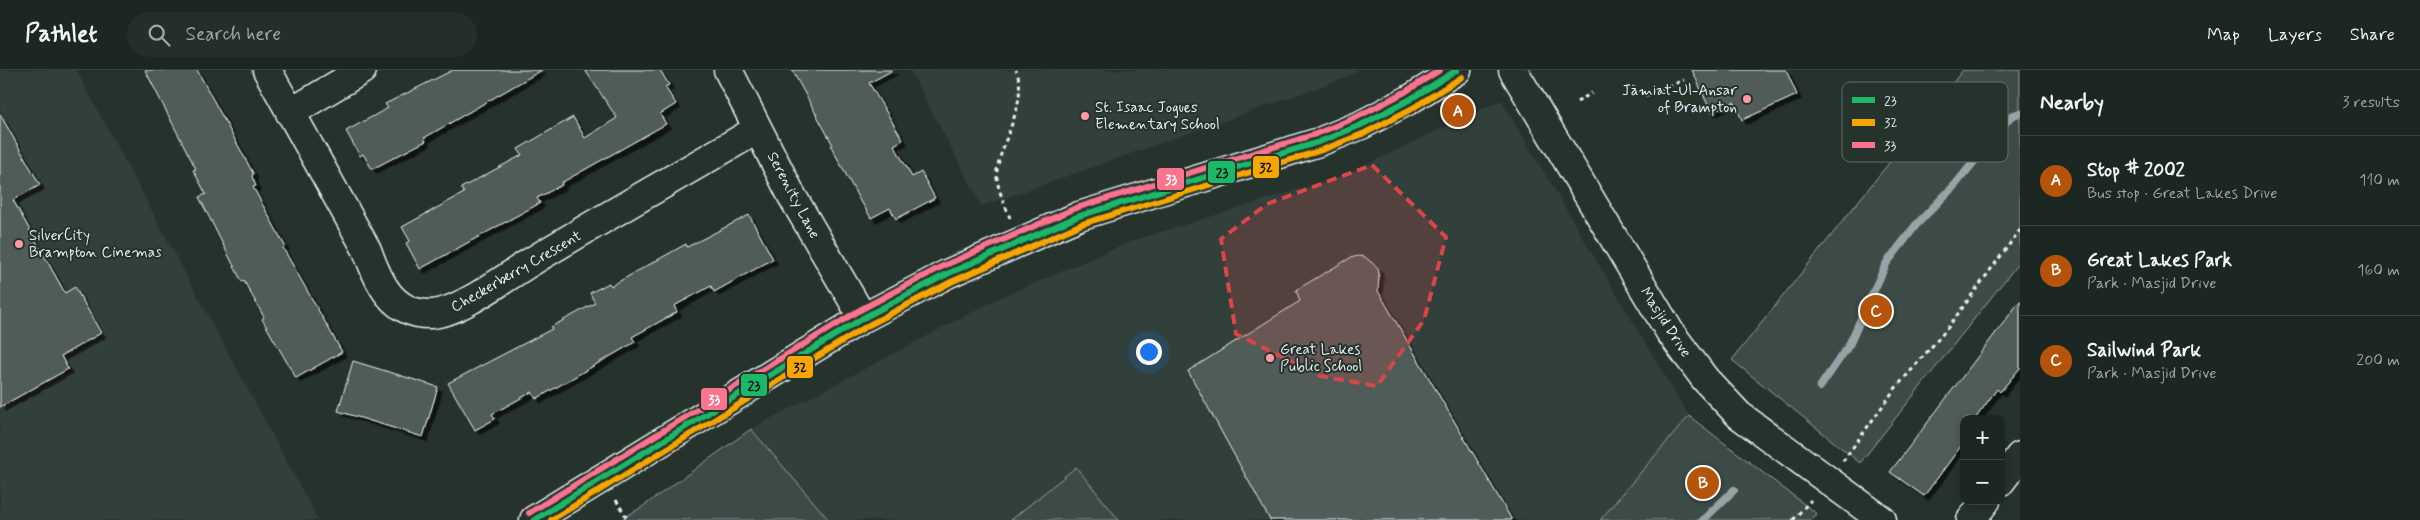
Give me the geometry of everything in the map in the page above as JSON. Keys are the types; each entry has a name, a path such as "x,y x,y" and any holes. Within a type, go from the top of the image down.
{"street":[{"name":"Checkerberry Crescent","path":"267,70 367,250 377,278 389,297 408,311 431,314 452,310 534,260 758,130"},
{"path":"290,113 362,70"},
{"name":"Serenity Lane","path":"728,70 792,196 863,318"},
{"path":"534,520 863,318 947,274 1079,216 1319,142 1385,112 1457,70"},
{"name":"Masjid Drive","path":"1513,70 1670,332 1705,379 1739,415 1882,520"},
{"path":"2005,476 2020,456"},
{"path":"1971,520 1983,505"}],"path":[{"path":"1016,70 1020,80 1018,99 996,172 1000,190 1018,242"},
{"path":"1632,87 1646,95 1684,80"},
{"path":"1577,102 1592,93"},
{"path":"1838,467 1894,390 1946,330 2020,230"},
{"path":"1793,520 1815,495"}],"highlighted area":[{"path":"1372,165 1446,237 1424,320 1377,386 1320,376 1236,334 1221,239 1267,204"}],"shaded area":[{"path":"0,70 76,70 318,520 0,520"},
{"name":"St. Isaac Jogues Elementary School","path":"910,70 1359,70 1345,78 982,206"},
{"path":"1963,70 2020,70 2020,261 1860,463 1732,360 1890,162 2008,162 2008,82 1953,82"},
{"name":"Great Lakes Public School","path":"1501,100 1689,416 1600,520 829,520 751,429 997,299 1132,241 1345,175"},
{"path":"1689,416 1817,514 1811,520 1600,520"},
{"path":"751,429 829,520 620,520 642,507"},
{"path":"1076,467 1119,520 1011,520"}],"building":[{"path":"145,70 197,70 253,173 252,177 256,186 253,187 285,246 283,248 342,352 296,378 262,319 264,317 244,281 242,282 199,197 206,194 193,170 196,169"},
{"path":"453,70 542,70 424,138 426,141 372,169 363,154 360,156 346,131 388,108 385,104"},
{"path":"585,70 660,70 669,85 665,87 676,104 660,114 666,124 537,198 540,203 420,269 406,243 410,241 402,227 464,193 461,188 522,155 518,149 573,117 585,138 617,118"},
{"path":"792,70 893,70 869,83 903,140 894,145 912,177 921,172 935,198 896,219 890,208 871,218 861,203 831,146 833,145"},
{"name":"Jamiat-Ul-Ansar of Brampton","path":"1692,70 1786,70 1797,95 1742,120 1734,102 1711,112"},
{"name":"SilverCity Brampton Cinemas","path":"0,114 40,185 13,200 65,293 75,287 101,333 61,356 68,369 0,407"},
{"path":"749,215 773,259 714,292 711,286 674,306 677,312 632,337 635,342 536,399 532,392 492,414 495,419 475,430 448,383 552,329 551,327 595,303 590,293 609,283 611,286 686,244 687,247"},
{"path":"1365,257 1378,268 1378,291 1512,520 1270,520 1188,371 1300,301 1296,290 1350,258"},
{"path":"2020,301 2020,368 2000,392 1997,389 1978,415 1960,415 1960,447 1924,496 1890,472"},
{"path":"353,361 438,387 423,437 338,411"}],"waterway":[{"path":"2008,120 2011,116 2020,113"},
{"path":"1820,387 1849,345 1886,264 1916,225 1955,185 1974,162"},
{"path":"1703,520 1734,490"}],"transit line":[{"name":"33","path":"529,513 858,311 943,266 1076,208 1316,134 1357,117 1405,92 1440,70"},
{"name":"23","path":"534,520 863,318 947,274 1079,216 1319,142 1361,125 1409,100 1457,70"},
{"name":"32","path":"551,520 867,326 951,282 1082,224 1322,150 1365,133 1413,108 1462,77"}],"place":[{"name":"Jamiat-Ul-Ansar of Brampton","path":"1747,99"},
{"name":"Stop # 2002","path":"1458,111"},
{"name":"St. Isaac Jogues Elementary School","path":"1085,116"},
{"name":"SilverCity Brampton Cinemas","path":"19,244"},
{"name":"Sailwind Park","path":"1876,311"},
{"name":"Great Lakes Public School","path":"1270,358"},
{"name":"Great Lakes Park","path":"1703,483"}]}
